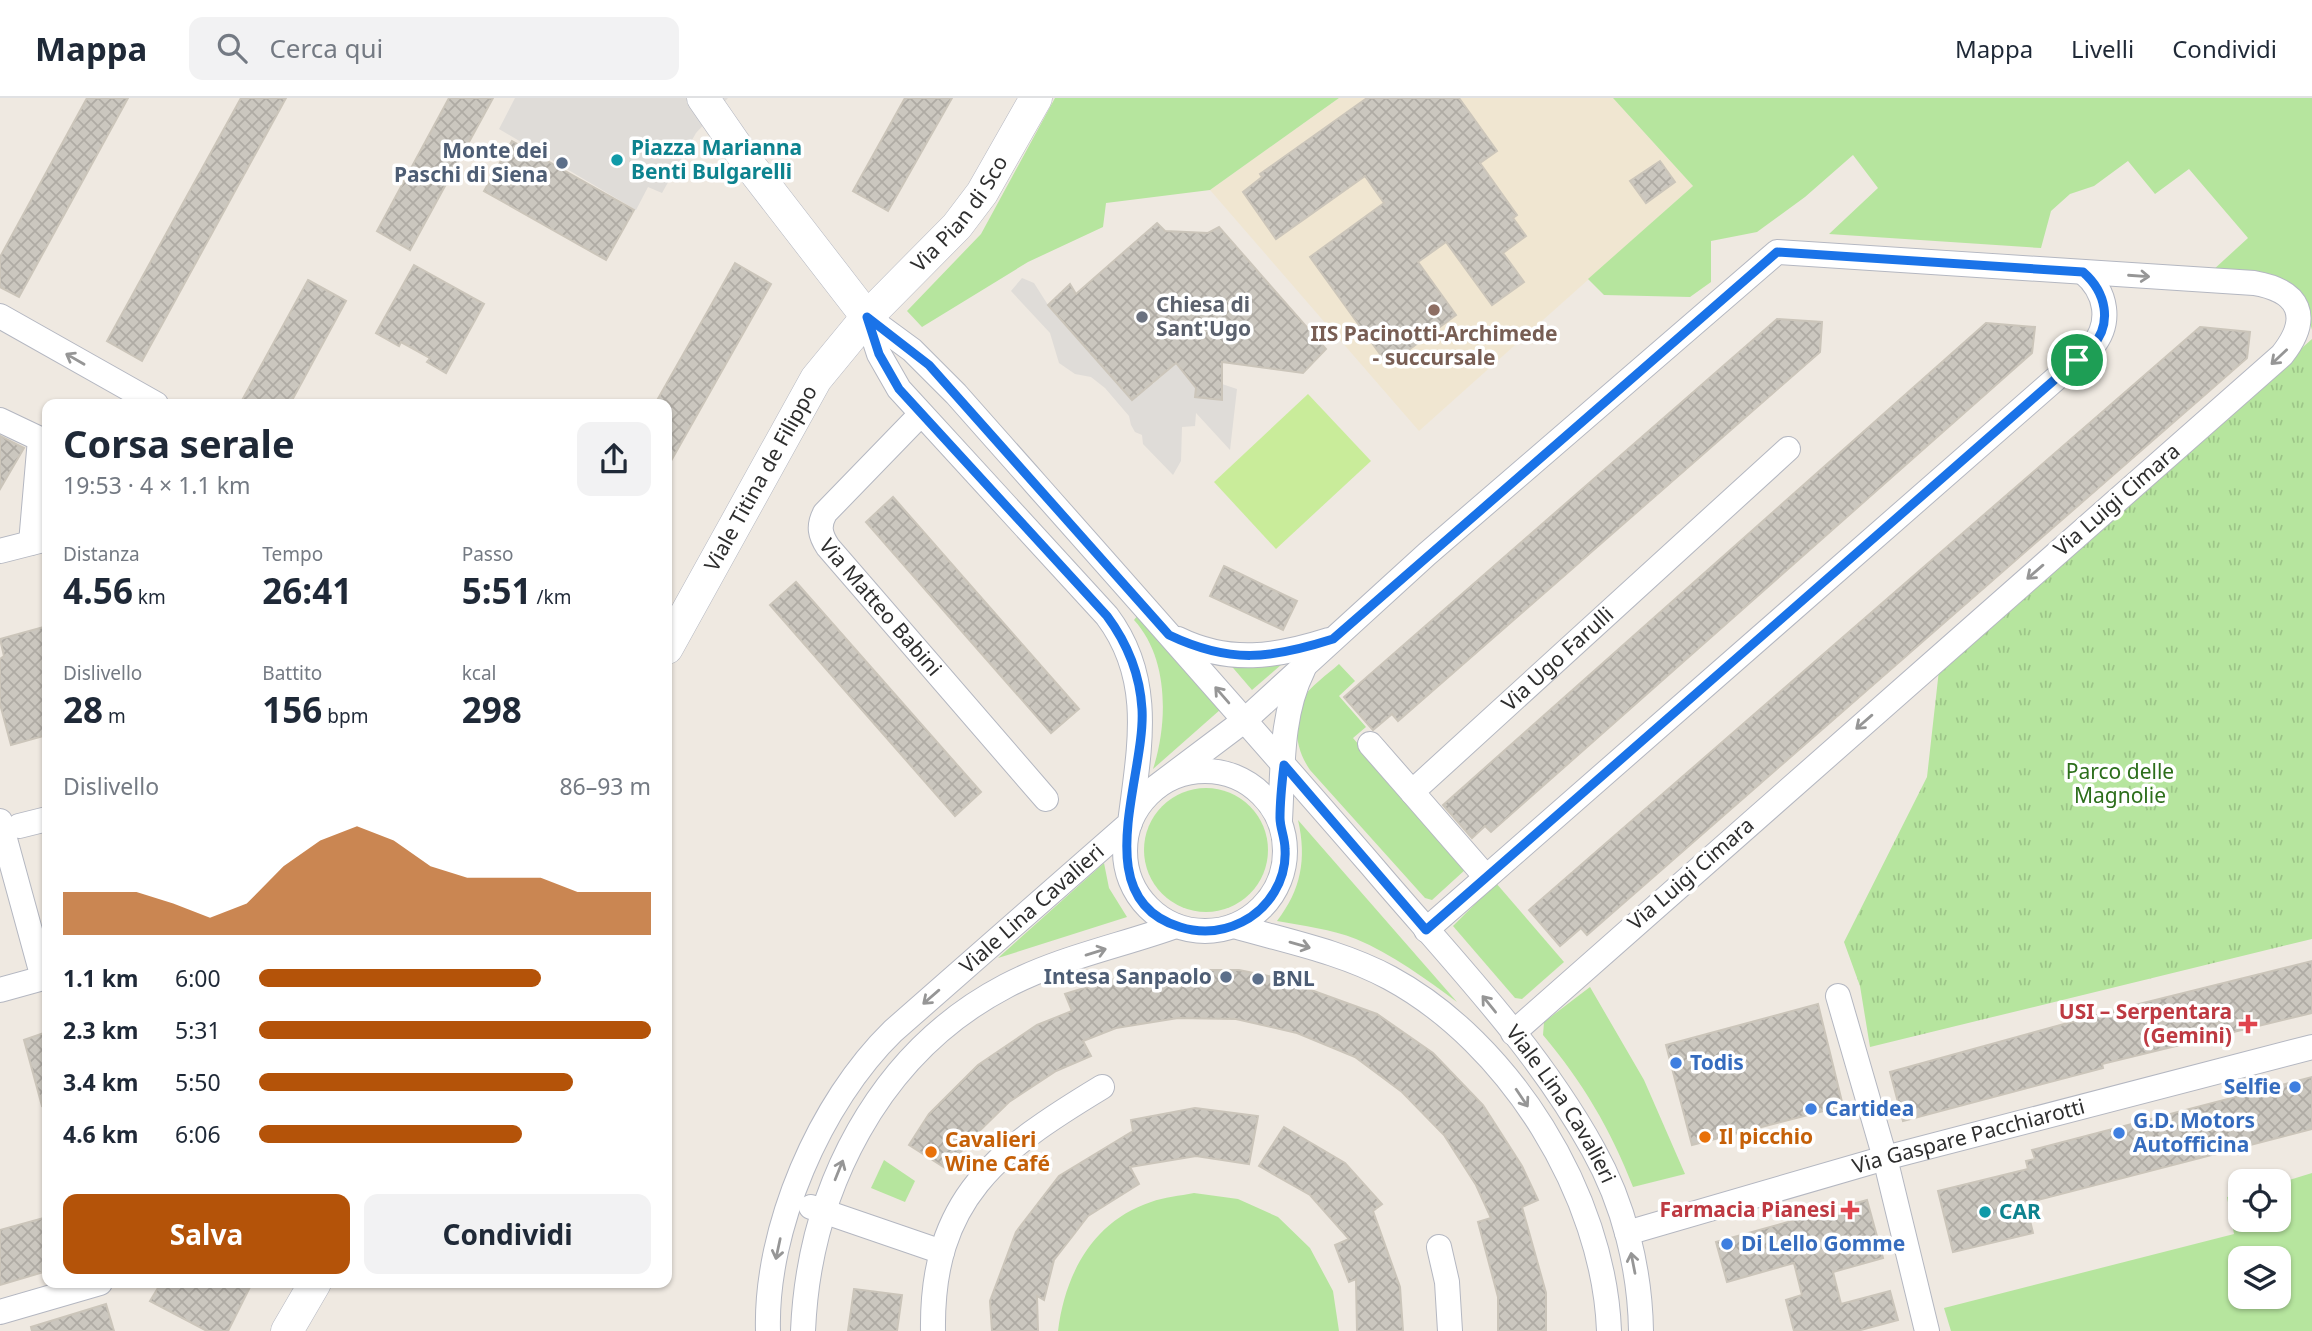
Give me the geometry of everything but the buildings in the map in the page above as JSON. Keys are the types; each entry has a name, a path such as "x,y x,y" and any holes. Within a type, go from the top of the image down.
{"street":[{"path":"703,98 748,163 867,317 886,369 921,414 1107,616 1122,637 1137,677 1142,709 1141,749 1125,853 1132,884 1150,909 1176,926 1205,932 1234,926 1261,909 1279,883 1286,852 1280,820 1290,707 1305,666"},
{"name":"Via Pian di Sco","path":"867,317 957,226 982,193 1036,98"},
{"name":"Via Luigi Cimara","path":"1333,639 1427,554 1777,252 2274,286 2289,294 2296,303 2301,328 2296,340 2283,355 1513,1033"},
{"path":"1426,930 2092,347 2102,334 2105,312 2098,288 2083,272"},
{"path":"0,316 122,395"},
{"name":"Viale Lina Cavalieri","path":"867,317 929,365 1245,720 1513,1033 1564,1101 1594,1150 1611,1185 1626,1233 1641,1324"},
{"name":"Viale Titina de Filippo","path":"672,639 809,390 867,317"},
{"name":"Via Matteo Babini","path":"921,414 825,513 821,535 828,547 1046,799"},
{"path":"0,420 40,439 39,540 0,551"},
{"name":"Via Ugo Farulli","path":"1412,792 1788,449"},
{"path":"1169,635 1212,653 1239,657 1289,651 1333,639"},
{"path":"1130,823 1153,790 1245,720 1333,639"},
{"path":"1370,744 1486,877"},
{"path":"1153,790 1179,775 1209,770 1224,772 1238,777 1263,795 1280,820"},
{"path":"42,820 10,824 42,965"},
{"name":"Viale Lina Cavalieri","path":"768,1331 772,1276 792,1199 836,1101 875,1049 1130,823"},
{"name":"Viale Lina Cavalieri","path":"803,1331 811,1259 824,1211 844,1157 872,1107 894,1077 937,1033 1008,985 1176,926"},
{"name":"Viale Lina Cavalieri","path":"1234,926 1341,957 1380,973 1436,1008 1481,1047 1526,1104 1572,1185 1592,1237 1608,1320"},
{"path":"0,990 42,979"},
{"path":"1838,996 1885,1158 1927,1331"},
{"name":"Via Gaspare Pacchiarotti","path":"1626,1233 1885,1158 2312,1047"},
{"path":"933,1331 942,1252 970,1192 998,1158 1030,1131 1102,1087"},
{"path":"792,1199 942,1252"},
{"path":"1439,1247 1447,1282 1450,1331"},
{"path":"0,1312 83,1288"},
{"path":"287,1331 312,1288"},
{"path":"1608,1320 1641,1324"}],"shaded area":[{"name":"Piazza Marianna Benti Bulgarelli","path":"515,98 728,98 696,133 662,193 648,187 636,210 499,129"},
{"name":"IIS Pacinotti-Archimede - succursale","path":"1339,98 1613,98 1693,186 1419,431 1210,190"},
{"path":"1022,278 1034,283 1048,305 1153,384 1176,363 1196,388 1196,397 1221,400 1222,384 1237,389 1230,450 1196,413 1195,426 1182,427 1181,461 1173,475 1143,444 1142,435 1135,432 1129,416 1105,388 1091,377 1075,374 1059,363 1050,333 1011,291"}],"green space":[{"path":"1055,98 1339,98 1210,190 1106,203 1103,227 1028,262 922,327 907,311 981,234"},
{"path":"1613,98 2312,98 2312,330 2304,301 2212,271 2248,238 2189,169 2155,194 2128,161 2094,186 2070,194 2051,211 2041,248 1829,234 1878,188 1853,155 1805,197 1757,232 1711,241 1711,282 1690,297 1604,295 1588,279 1693,186"},
{"name":"Parco delle Magnolie","path":"2312,339 2312,939 1870,1047 1860,986 1844,942 1927,777 1939,670"},
{"path":"1308,394 1371,461 1276,549 1214,482"},
{"path":"1138,615 1221,709 1153,769 1161,732 1162,692 1154,653 1134,620"},
{"path":"1289,658 1252,690 1228,662"},
{"path":"1339,664 1355,681 1339,696 1366,727 1353,738 1466,869 1432,900 1425,898 1310,770 1301,754 1296,727 1302,700"},
{"path":"1206,788 1230,792 1250,806 1264,826 1268,850 1264,874 1250,894 1230,908 1206,912 1182,908 1162,894 1148,874 1144,850 1148,826 1162,806 1182,792"},
{"path":"1298,820 1457,1002 1396,959 1356,939 1327,930 1277,921 1292,898 1300,874 1302,848"},
{"path":"1104,863 1109,888 1127,917 998,958"},
{"path":"1496,883 1564,962 1522,999 1515,998 1453,926"},
{"path":"1590,987 1644,1080 1685,1174 1633,1187 1594,1107 1543,1035 1544,1022"},
{"path":"884,1160 915,1181 905,1202 871,1188"},
{"path":"2312,1173 2312,1331 1951,1331 1944,1308 2234,1234 2291,1232 2291,1179"},
{"path":"1194,1193 1238,1199 1278,1217 1310,1248 1333,1291 1339,1331 1058,1331 1067,1289 1075,1270 1098,1236 1113,1222 1131,1211 1156,1200"}],"place":[{"name":"Piazza Marianna Benti Bulgarelli","path":"617,160"},
{"name":"Monte dei Paschi di Siena","path":"562,163"},
{"name":"IIS Pacinotti-Archimede - succursale","path":"1434,310"},
{"name":"Chiesa di Sant'Ugo","path":"1142,317"},
{"name":"Intesa Sanpaolo","path":"1226,977"},
{"name":"BNL","path":"1258,979"},
{"name":"USI – Serpentara (Gemini)","path":"2248,1024"},
{"name":"Todis","path":"1676,1063"},
{"name":"Selfie","path":"2295,1087"},
{"name":"Cartidea","path":"1811,1109"},
{"name":"G.D. Motors Autofficina","path":"2119,1133"},
{"name":"Il picchio","path":"1705,1137"},
{"name":"Cavalieri Wine Café","path":"931,1152"},
{"name":"Farmacia Pianesi","path":"1850,1210"},
{"name":"CAR","path":"1985,1212"},
{"name":"Di Lello Gomme","path":"1727,1244"}],"route":[{"path":"1777,252 2083,272 2098,288 2105,312 2105,324 2102,334 2092,347 2077,360 1426,930 1284,765 1280,820 1286,852 1279,883 1261,909 1248,919 1234,926 1205,932 1176,926 1162,919 1140,897 1127,869 1126,838 1141,749 1142,709 1137,677 1122,637 1107,616 899,389 879,354 867,317 929,365 1169,635 1212,653 1239,657 1289,651 1333,639 1427,554 1777,252"}]}
